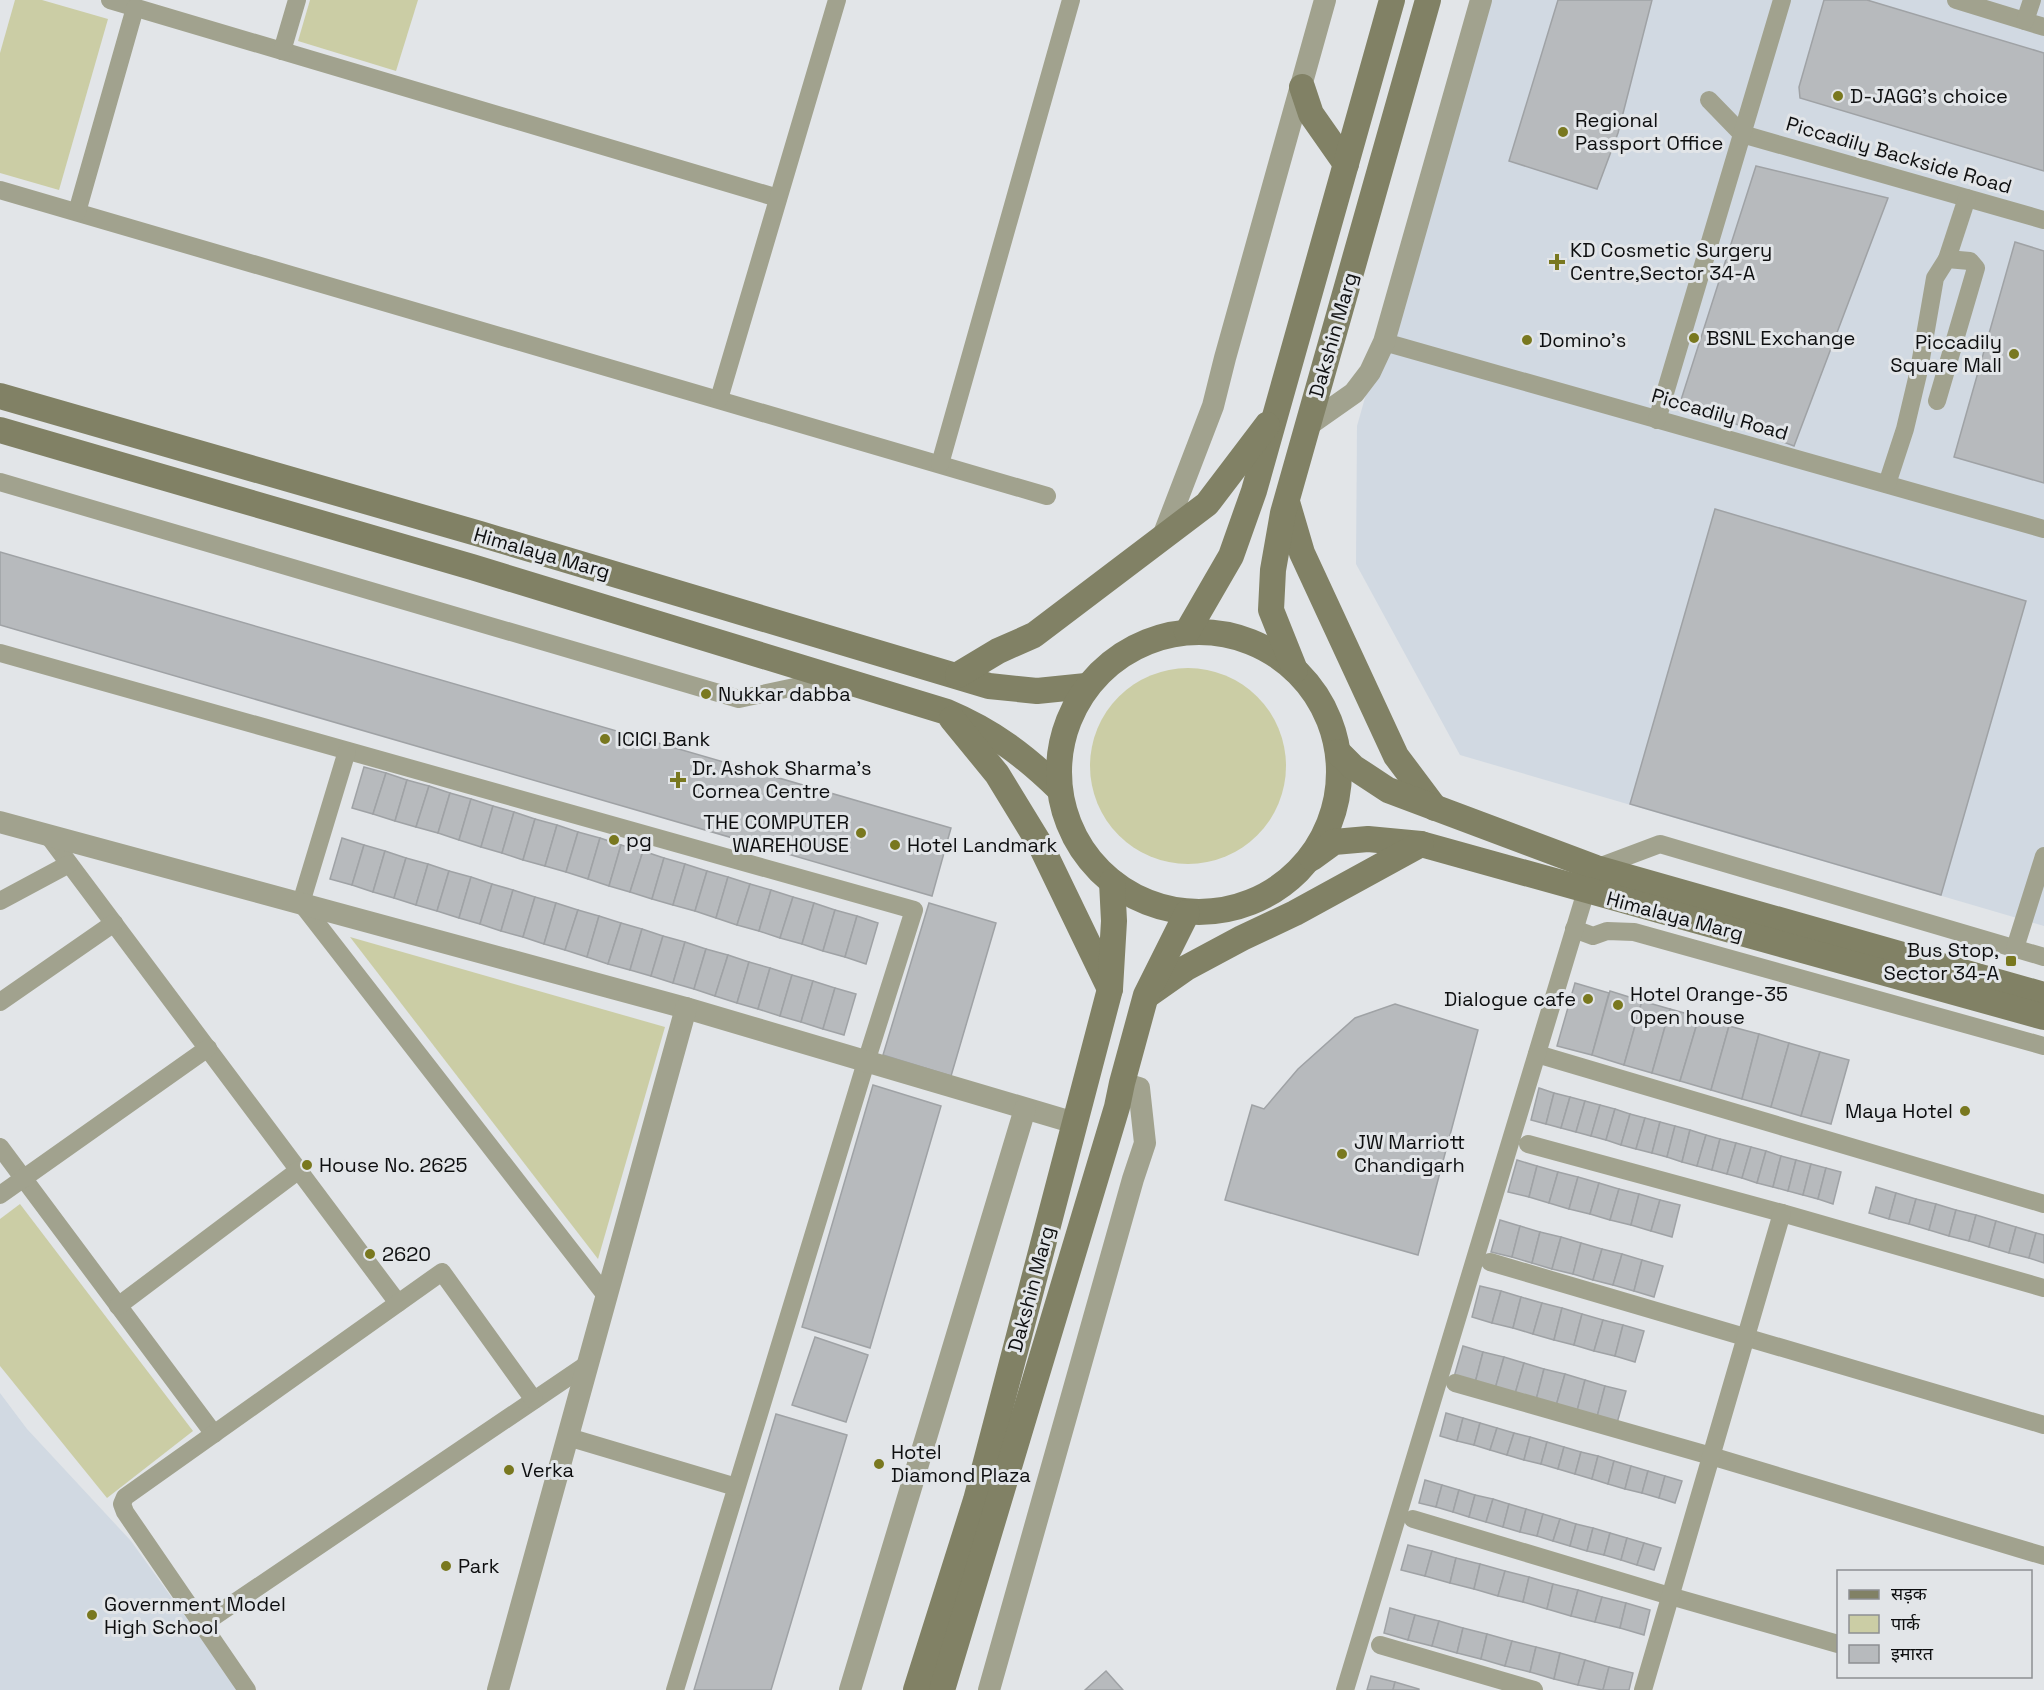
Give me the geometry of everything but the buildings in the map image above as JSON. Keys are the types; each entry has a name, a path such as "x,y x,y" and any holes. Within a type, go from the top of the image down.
{"main road":[{"name":"Dakshin Marg","path":"1187,632 1231,556 1254,491 1392,0"},
{"name":"Dakshin Marg","path":"1295,670 1271,610 1273,570 1283,513 1428,0"},
{"path":"1302,87 1311,114 1346,165"},
{"name":"Himalaya Marg","path":"0,396 958,675 989,686 1037,691 1086,686"},
{"path":"958,675 999,651 1034,635 1207,504 1276,412"},
{"name":"Himalaya Marg","path":"0,430 461,563 947,712 972,722 1029,759 1059,789"},
{"path":"1287,502 1302,553 1396,756 1435,808"},
{"path":"1187,632 1226,634 1244,640 1263,647 1295,670 1315,694 1330,722 1338,752 1336,800 1328,827 1309,860 1284,884 1255,902 1222,911 1187,913 1160,907 1135,897 1112,882 1086,856 1068,824 1059,789 1059,753 1068,717 1086,686 1114,659 1149,640 1187,632"},
{"path":"947,712 997,774 1041,846 1110,989"},
{"name":"Himalaya Marg","path":"1338,752 1353,767 1388,790 1596,868 2044,995"},
{"name":"Himalaya Marg","path":"1309,860 1334,842 1368,839 1421,844 2044,1017"},
{"path":"1146,995 1186,968 1295,913 1421,844"},
{"name":"Dakshin Marg","path":"916,1690 976,1500 1110,989 1114,909 1112,882"},
{"name":"Dakshin Marg","path":"942,1690 1114,1119 1146,995 1187,913"}],"street":[{"path":"110,0 778,198"},
{"path":"282,51 297,0"},
{"path":"719,399 836,0"},
{"path":"940,464 1071,0"},
{"path":"1162,539 1213,406 1326,0"},
{"path":"1307,426 1354,393 1371,372 1384,342 1481,0"},
{"path":"1658,420 1782,0"},
{"path":"1956,0 2044,27"},
{"path":"2025,21 2032,0"},
{"path":"77,212 135,8"},
{"path":"1708,100 1742,134"},
{"name":"Piccadily Backside Road","path":"1742,134 2044,220"},
{"path":"0,190 1047,496"},
{"path":"1887,484 1905,429 1919,370 1935,278 1947,259 1967,198"},
{"path":"1937,401 1976,268 1970,261 1947,259"},
{"name":"Piccadily Road","path":"1384,342 2044,529"},
{"path":"0,482 739,699 832,678"},
{"path":"0,653 914,910 675,1690"},
{"path":"301,903 347,751"},
{"path":"0,822 686,1008 1075,1124"},
{"path":"47,834 398,1302"},
{"path":"1596,868 1660,844 2044,957"},
{"path":"2015,948 2044,856"},
{"path":"0,902 69,864"},
{"path":"1346,1690 1586,891"},
{"path":"301,903 607,1297"},
{"path":"0,1002 114,923"},
{"path":"1574,929 1593,936 1606,931 1634,932 2044,1046"},
{"path":"498,1690 686,1008"},
{"path":"0,1195 208,1048"},
{"path":"1537,1054 2044,1204"},
{"path":"989,1690 1145,1143 1139,1088 1122,1083"},
{"path":"850,1690 1026,1109"},
{"path":"1528,1144 1782,1213 2044,1288"},
{"path":"0,1147 214,1434"},
{"path":"118,1306 299,1170"},
{"path":"1643,1690 1782,1213"},
{"path":"1490,1262 2044,1425"},
{"path":"247,1690 125,1512 122,1504 125,1497 442,1272 534,1400"},
{"path":"203,1624 588,1364"},
{"path":"1455,1383 1711,1456 2044,1556"},
{"path":"568,1437 736,1487"},
{"path":"1413,1519 1837,1643"},
{"path":"1380,1645 1534,1690"}],"shaded area":[{"path":"1477,0 2044,0 2044,926 1460,755 1356,564 1357,426"},
{"name":"Government Model High School","path":"0,1393 27,1429 131,1541 238,1690 0,1690"}],"green space":[{"path":"15,0 42,0 108,19 59,190 0,173 0,53"},
{"path":"310,0 418,0 396,71 298,41"},
{"path":"1178,668 1198,668 1226,675 1250,690 1264,704 1279,728 1286,756 1286,776 1279,804 1264,828 1250,842 1226,857 1198,864 1178,864 1150,857 1126,842 1112,828 1097,804 1090,776 1090,756 1097,728 1112,704 1126,690 1150,675"},
{"path":"350,937 665,1027 598,1259"},
{"path":"20,1204 193,1431 107,1498 0,1366 0,1219"}],"place":[{"name":"D-JAGG's choice","path":"1838,96"},
{"name":"Regional Passport Office","path":"1563,132"},
{"name":"KD Cosmetic Surgery Centre,Sector 34-A","path":"1557,262"},
{"name":"BSNL Exchange","path":"1694,338"},
{"name":"Domino's","path":"1527,340"},
{"name":"Piccadily Square Mall","path":"2014,354"},
{"name":"Nukkar dabba","path":"706,694"},
{"name":"ICICI Bank","path":"605,739"},
{"name":"Dr. Ashok Sharma's Cornea Centre","path":"678,780"},
{"name":"THE COMPUTER WAREHOUSE","path":"861,833"},
{"name":"pg","path":"614,840"},
{"name":"Hotel Landmark","path":"895,845"},
{"name":"Bus Stop, Sector 34-A","path":"2011,961"},
{"name":"Dialogue cafe","path":"1588,999"},
{"name":"Hotel Orange-35 Open house","path":"1618,1005"},
{"name":"Maya Hotel","path":"1965,1111"},
{"name":"JW Marriott Chandigarh","path":"1342,1154"},
{"name":"House No. 2625","path":"307,1165"},
{"name":"2620","path":"370,1254"},
{"name":"Hotel Diamond Plaza","path":"879,1464"},
{"name":"Verka","path":"509,1470"},
{"name":"Park","path":"446,1566"},
{"name":"Government Model High School","path":"92,1615"}]}
